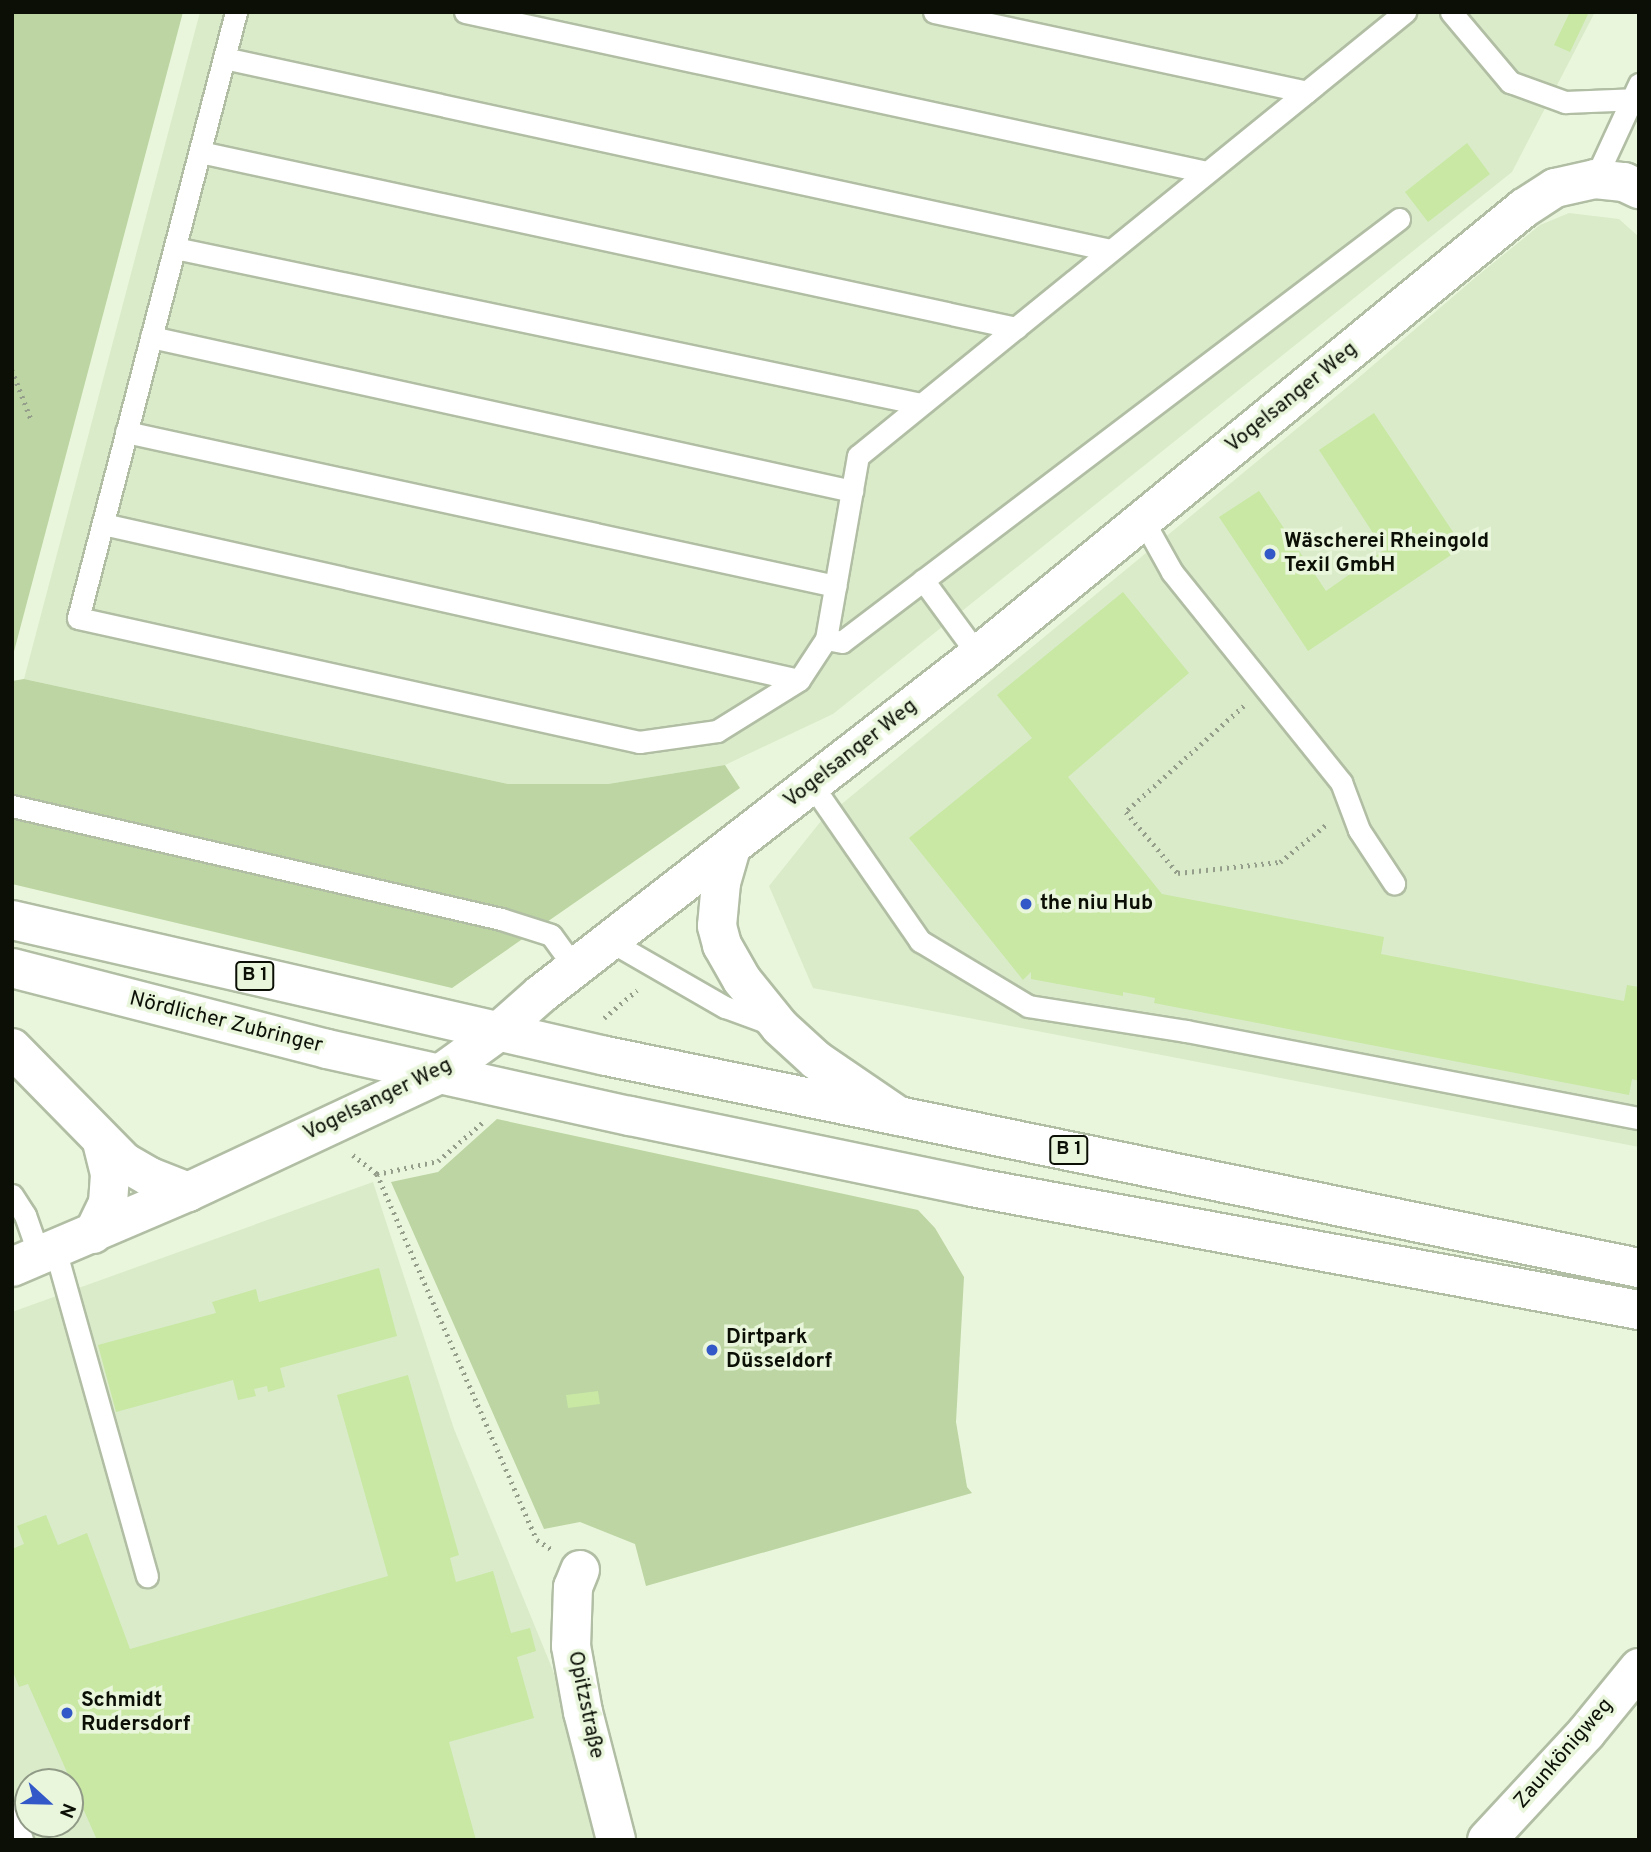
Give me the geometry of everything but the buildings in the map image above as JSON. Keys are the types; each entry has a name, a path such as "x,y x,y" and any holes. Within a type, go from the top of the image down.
{"main road":[{"name":"Vogelsanger Weg","path":"35,1257 188,1192 440,1073 498,1032 575,968 978,654 1524,208 1555,188 1595,179 1624,182 1639,189"},
{"path":"731,848 721,883 717,926 722,945 742,980 780,1027 817,1060 900,1117"},
{"name":"B 1","path":"12,920 498,1032 1639,1268"},
{"name":"Nördlicher Zubringer","path":"12,968 327,1049 972,1186 1639,1310"},
{"path":"12,1048 102,1142 132,1167 188,1192"},
{"path":"93,1234 108,1203 109,1193 110,1174 102,1142"},
{"name":"Opitzstraße","path":"580,1570 573,1587 571,1646 583,1712 616,1840"},
{"name":"Zaunkönigweg","path":"1487,1840 1586,1732 1639,1668"}],"lane":[{"path":"236,12 78,618 639,742 717,730 799,680 826,639 858,456 1402,15"},
{"path":"465,12 1206,172"},
{"path":"934,12 1306,92"},
{"path":"1376,12 1402,15"},
{"path":"1451,12 1510,82 1566,102 1636,94"},
{"path":"224,58 1110,250"},
{"path":"1595,179 1636,94"},
{"path":"200,152 1016,328"},
{"path":"826,639 842,642 1399,219"},
{"path":"175,248 921,404"},
{"path":"151,337 852,491"},
{"path":"127,432 835,586"},
{"path":"1143,520 1172,572 1341,782 1359,830 1394,883"},
{"path":"103,524 799,680"},
{"path":"923,580 978,654"},
{"path":"811,785 920,941 1028,1006 1186,1031 1639,1118"},
{"path":"12,806 501,919 551,935 575,968"},
{"path":"610,941 725,1007 780,1027"},
{"path":"12,1195 25,1215 35,1257 147,1576"},
{"path":"12,1812 22,1840"}],"path":[{"path":"12,370 31,419"},
{"path":"1265,687 1126,811 1178,873 1280,862 1350,805"},
{"path":"320,1129 377,1174 537,1540 580,1570"}],"shaded area":[{"path":"12,12 183,12 12,659"},
{"path":"200,12 1595,12 1512,172 833,714 725,765 608,784 508,784 24,679"},
{"path":"1569,213 1619,219 1639,237 1639,1147 813,988 769,886 821,821 1357,379 1476,277 1540,225"},
{"path":"24,679 508,784 608,784 725,765 740,788 452,988 12,884 12,681"},
{"name":"Dirtpark Düsseldorf","path":"497,1119 918,1210 935,1228 964,1277 956,1422 967,1487 972,1493 646,1586 635,1544 580,1522 544,1529 391,1182 438,1172"},
{"path":"373,1182 454,1429 552,1668 610,1840 12,1840 12,1312"}],"place":[{"name":"Wäscherei Rheingold Texil GmbH","path":"1270,554"},
{"name":"the niu Hub","path":"1026,904"},
{"name":"Dirtpark Düsseldorf","path":"712,1350"},
{"name":"Schmidt Rudersdorf","path":"67,1713"}]}
